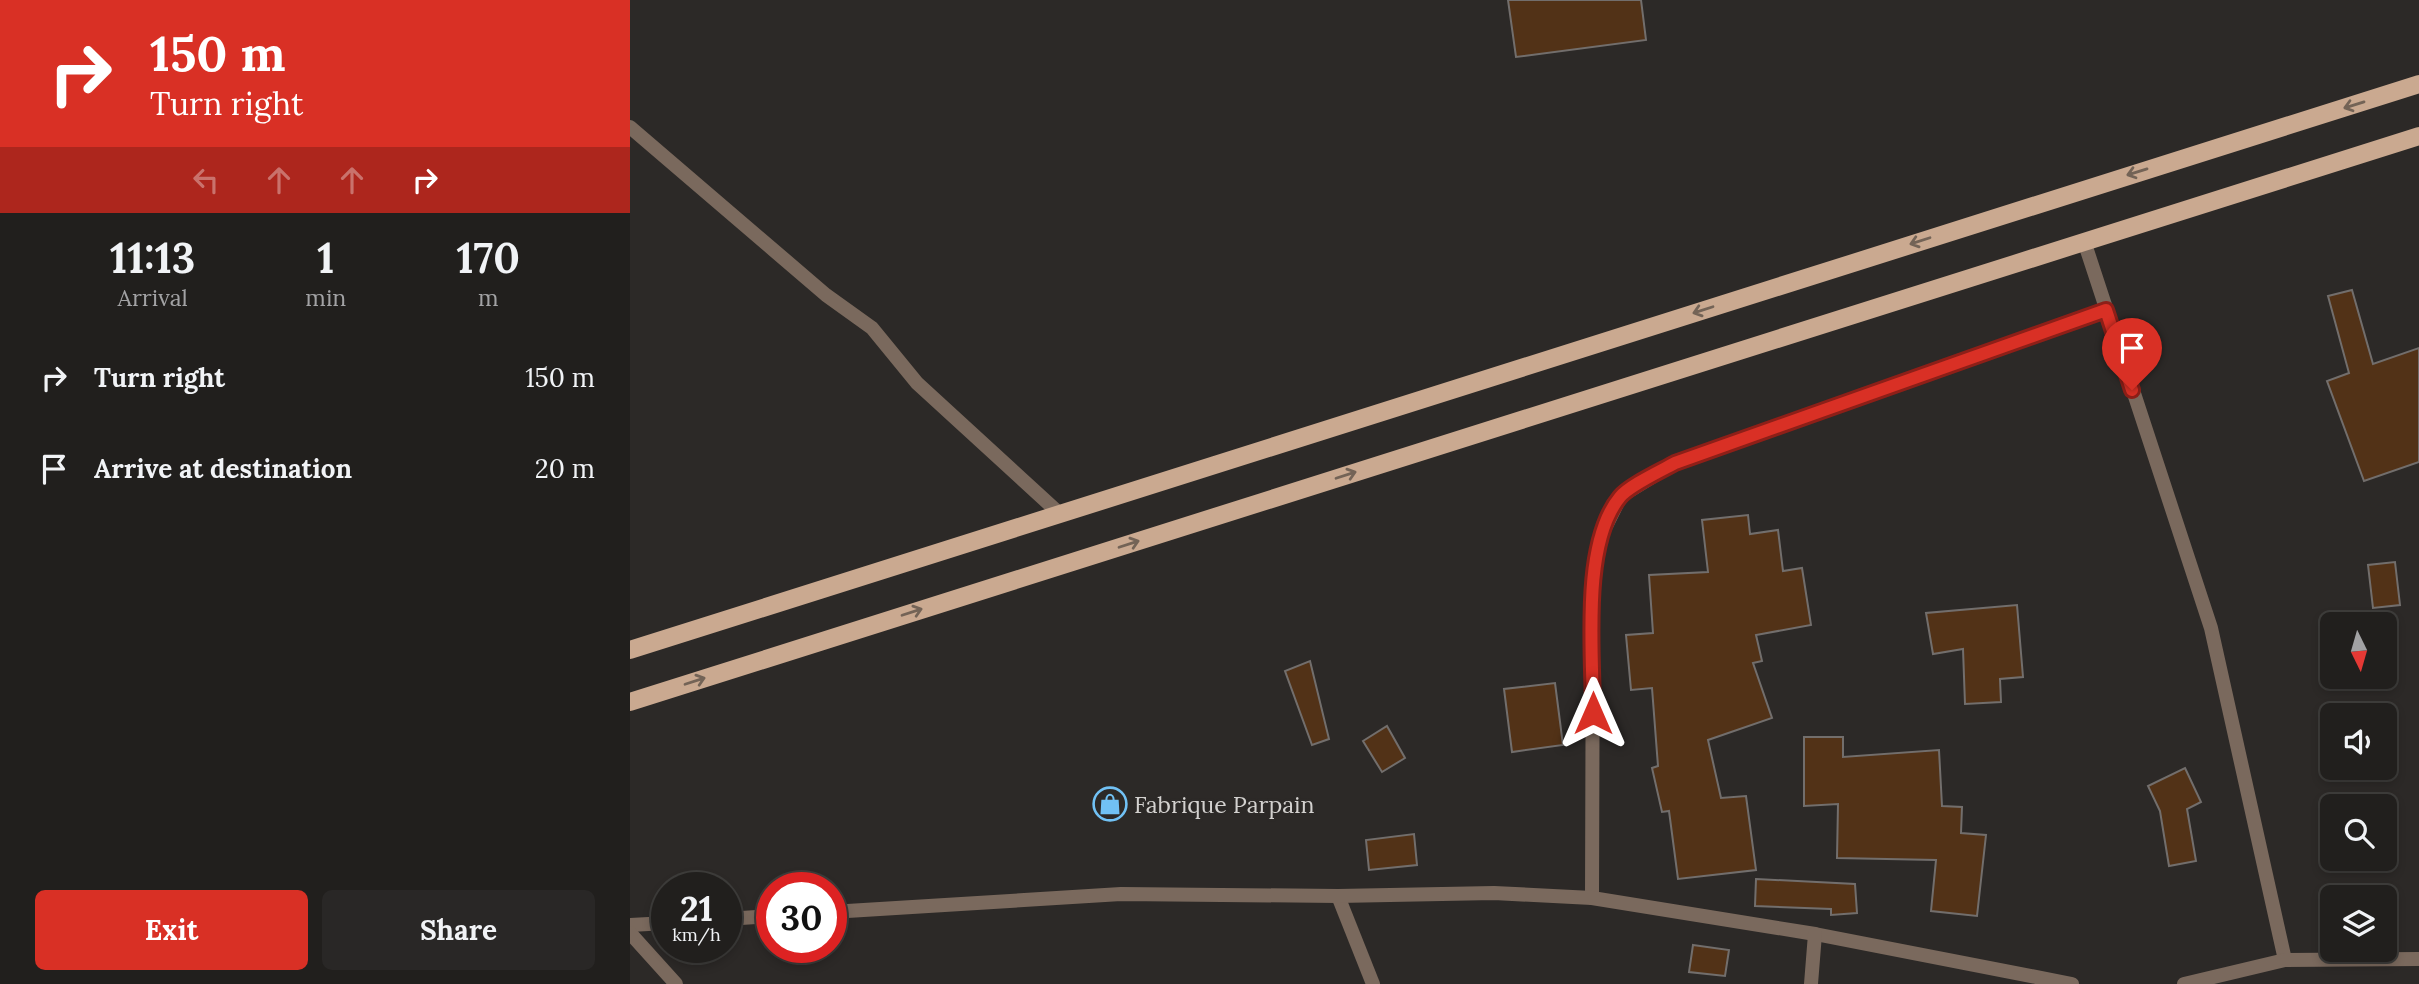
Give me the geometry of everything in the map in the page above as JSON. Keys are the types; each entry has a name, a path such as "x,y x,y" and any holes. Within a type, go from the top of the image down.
{"main road":[{"path":"630,650 2419,84"},
{"path":"630,702 2419,136"}],"street":[{"path":"630,127 826,295 872,328 917,383 1061,515"},
{"path":"2084,242 2211,628 2286,960"},
{"path":"1592,898 1594,572 1600,538 1621,496 1675,463 2106,310"},
{"path":"847,911 1121,894 1338,896 1494,893 1592,898 1815,934 2072,984"},
{"path":"1338,896 1373,984"},
{"path":"630,925 651,924"},
{"path":"630,933 676,984"},
{"path":"1811,984 1815,934"},
{"path":"2183,984 2286,960 2419,959"}],"building":[{"path":"1508,0 1641,0 1646,40 1516,57"},
{"path":"2352,290 2373,364 2419,348 2419,462 2364,481 2327,381 2349,373 2328,296"},
{"path":"1748,515 1750,534 1778,530 1783,571 1802,568 1811,625 1756,635 1762,661 1753,663 1772,718 1708,740 1721,798 1746,796 1756,870 1678,879 1669,811 1662,812 1652,768 1658,766 1652,688 1631,690 1626,635 1653,633 1649,575 1708,572 1702,520"},
{"path":"2395,562 2400,605 2373,608 2368,565"},
{"path":"2017,605 2023,677 2000,679 2001,702 1965,704 1963,649 1933,654 1926,613"},
{"path":"1310,661 1329,739 1312,745 1285,671"},
{"path":"1555,683 1563,745 1512,752 1504,689"},
{"path":"1387,726 1405,758 1382,772 1363,741"},
{"path":"1804,737 1843,737 1843,757 1939,750 1942,806 1962,807 1961,833 1986,835 1977,916 1931,911 1936,860 1837,858 1838,804 1804,806"},
{"path":"2185,768 2201,802 2187,809 2196,861 2169,866 2160,811 2148,786"},
{"path":"1414,834 1417,865 1369,870 1366,840"},
{"path":"1756,879 1855,884 1857,913 1831,915 1831,909 1755,906"},
{"path":"1693,945 1729,950 1725,976 1689,972"}],"place":[{"name":"Fabrique Parpain","path":"1110,804"}],"route":[{"path":"1593,713 1594,572 1600,538 1621,496 1675,463 2106,310 2132,390"}]}
